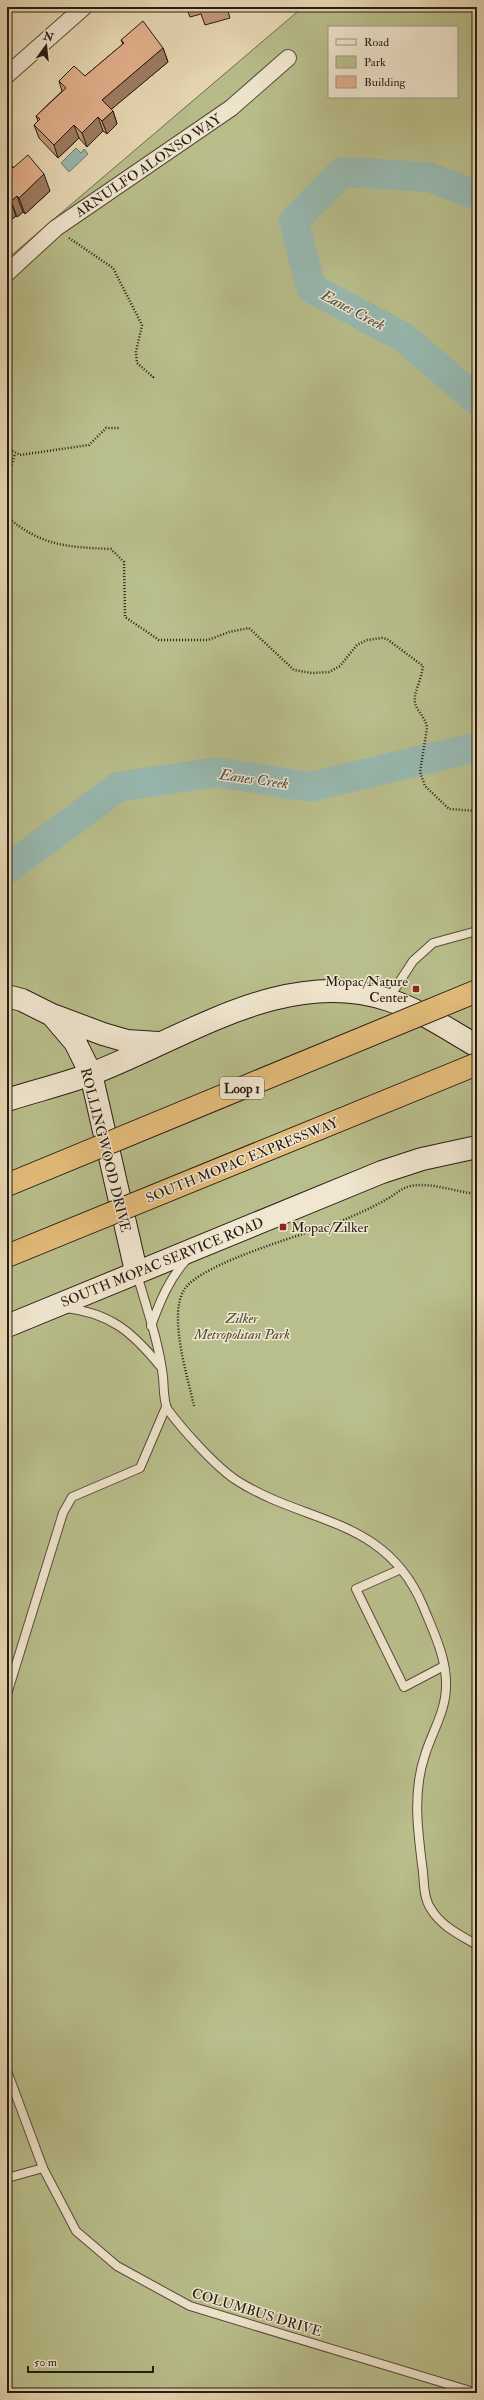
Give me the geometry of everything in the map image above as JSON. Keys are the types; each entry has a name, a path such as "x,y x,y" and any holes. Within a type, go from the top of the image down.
{"highway":[{"name":"Loop 1","path":"7,1185 477,992"},
{"name":"SOUTH MOPAC EXPRESSWAY","path":"7,1256 477,1064"}],"main road":[{"path":"7,1100 91,1074 244,1009 297,993 324,991 352,992 388,1000 424,1016 477,1046"},
{"name":"ROLLINGWOOD DRIVE","path":"7,996 22,1000 52,1015 75,1042 91,1074 136,1271"},
{"path":"52,1015 102,1034 127,1041 163,1043"},
{"name":"SOUTH MOPAC SERVICE ROAD","path":"7,1326 136,1271 197,1248 382,1172 422,1159 477,1147"}],"street":[{"path":"7,75 84,7"},
{"name":"ARNULFO ALONSO WAY","path":"7,273 56,228 231,108 288,58"}],"lane":[{"path":"388,1000 413,961 433,943 477,931"},
{"path":"151,1326 161,1298 175,1272 197,1248"},
{"path":"7,1694 63,1513 72,1497 140,1468 166,1407 162,1369 136,1271"},
{"path":"54,1307 79,1309 107,1318 137,1339 162,1369"},
{"path":"166,1407 208,1455 235,1479 260,1492 365,1536 378,1545 402,1569 415,1586 439,1645 444,1666 446,1686 443,1709 425,1755 420,1774 416,1820 429,1907 439,1921 477,1945"},
{"path":"402,1569 356,1589 404,1687 444,1666"},
{"name":"COLUMBUS DRIVE","path":"7,2071 43,2168 76,2231 117,2266 190,2306 477,2393"},
{"path":"7,2178 43,2168"}],"path":[{"path":"56,228 113,268 142,325 136,352 137,363 153,377 152,380"},
{"path":"7,448 20,456 89,445 106,428 119,428"},
{"path":"7,479 15,454"},
{"path":"7,516 25,531 65,547 110,550 124,562 125,617 159,640 208,640 229,632 249,628 294,670 312,673 329,672 340,666 357,645 367,640 387,639 423,666 422,677 414,695 415,704 427,721 420,772 425,786 450,809 477,810"},
{"path":"194,1406 179,1329 181,1298 184,1291 194,1279 231,1260 347,1218 387,1198 400,1189 422,1185 477,1194"}],"green space":[{"name":"Zilker Metropolitan Park","path":"303,7 477,7 477,2393 7,2393 7,259"}],"water":[{"path":"76,148 81,153 84,149 88,154 69,172 61,163"}],"building":[{"path":"199,7 219,7 200,12"},
{"path":"143,21 163,48 102,100 113,111 102,121 98,117 82,133 74,125 54,145 34,125 40,119 36,116 66,88 59,81 74,66 85,76 124,43 121,40"},
{"path":"28,155 44,174 19,198 17,196 11,201 10,199 7,202 7,162 13,168"}],"waterway":[{"name":"Eanes Creek","path":"477,195 428,177 342,172 294,221 311,288 403,337 477,400"},
{"name":"Eanes Creek","path":"7,869 118,787 216,772 310,787 477,747"}],"place":[{"name":"Mopac/Nature Center","path":"416,989"},
{"name":"Mopac/Zilker","path":"283,1227"}]}
